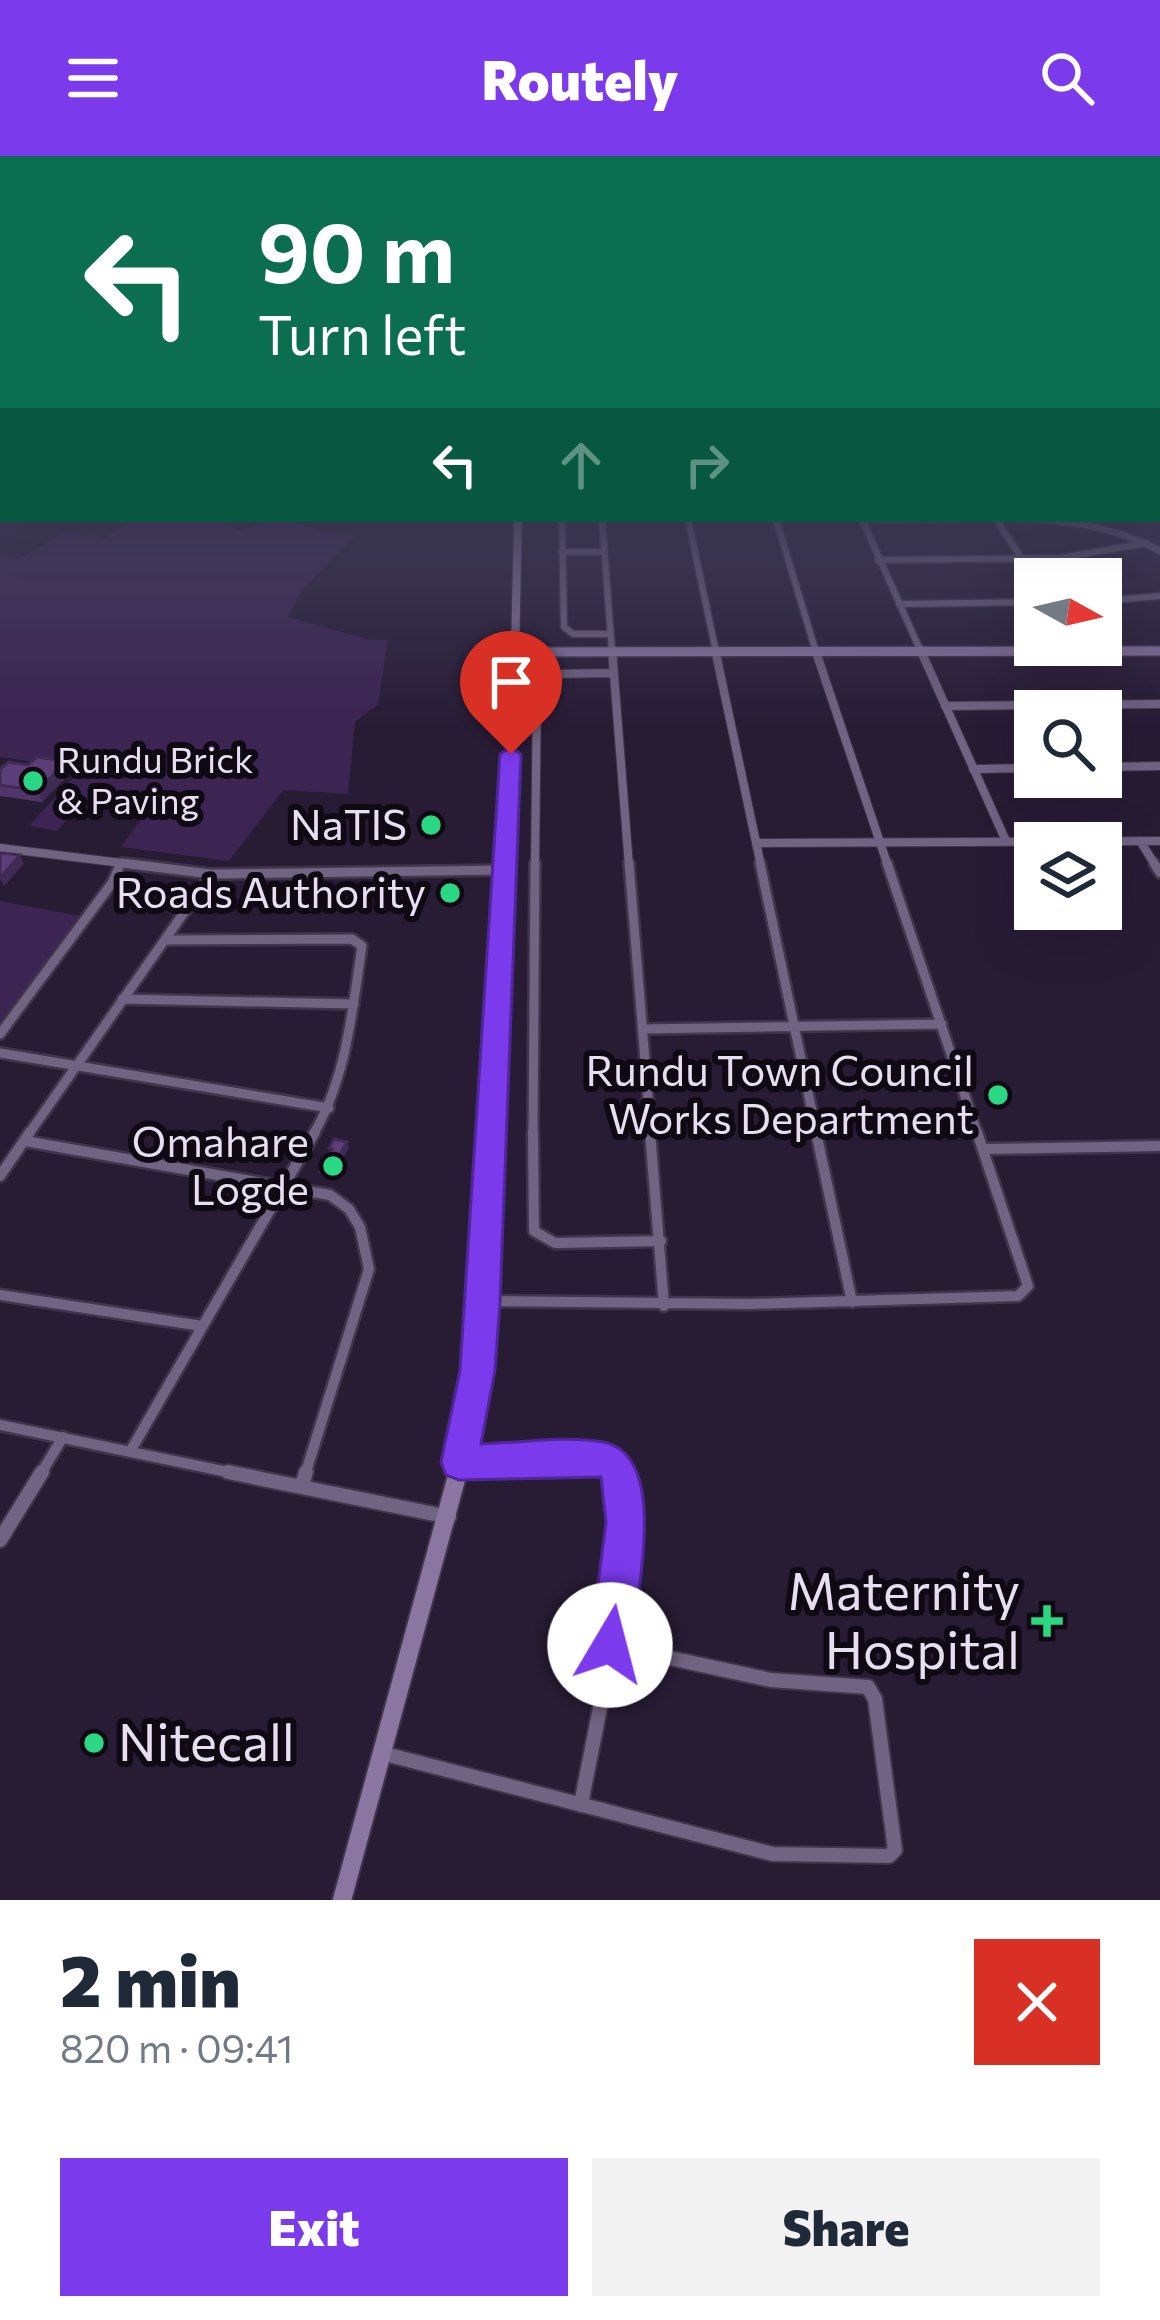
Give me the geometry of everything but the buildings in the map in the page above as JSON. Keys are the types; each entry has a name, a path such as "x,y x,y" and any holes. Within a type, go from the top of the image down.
{"street":[{"path":"342,1900 448,1517 478,1370 517,652 518,561"},
{"path":"562,561 566,630 609,634"},
{"path":"605,561 664,1306"},
{"path":"697,561 852,1302"},
{"path":"484,1301 664,1306 852,1302 1025,1293 1028,1286 790,561"},
{"path":"879,561 1006,842"},
{"path":"1122,599 1160,596"},
{"path":"899,604 1014,602"},
{"path":"517,652 1014,649"},
{"path":"1122,649 1159,650"},
{"path":"611,673 550,674 537,686 532,1219 534,1231 555,1243 661,1241"},
{"path":"945,706 1160,704"},
{"path":"1122,767 1160,766"},
{"path":"973,769 1014,768"},
{"path":"1140,841 1160,873"},
{"path":"756,843 1160,841"},
{"path":"0,848 211,874 504,870"},
{"path":"0,1034 112,883 120,865"},
{"path":"0,1176 211,874"},
{"path":"131,1450 329,1108 354,1004 362,946 352,939 165,940"},
{"path":"122,999 354,1004"},
{"path":"644,1029 942,1024"},
{"path":"0,1053 329,1108"},
{"path":"25,1141 330,1195 349,1209 368,1250 369,1269 302,1486"},
{"path":"984,1150 1160,1147"},
{"path":"0,1295 202,1326"},
{"path":"0,1425 448,1517"},
{"path":"0,1540 63,1437"},
{"path":"459,1462 600,1459 613,1463 621,1473 626,1523 581,1805"},
{"path":"385,1754 773,1854 889,1856 895,1850 875,1699 868,1687 770,1680 610,1645"}],"shaded area":[{"path":"0,561 330,561 303,589 288,617 366,639 388,640 378,704 355,722 348,794 283,790 229,861 121,847 149,808 83,800 57,831 29,826 82,768 0,757"},
{"path":"0,901 80,916 0,1025"}],"place":[{"name":"Rundu Brick & Paving","path":"33,781"},
{"name":"NaTIS","path":"431,825"},
{"name":"Roads Authority","path":"450,893"},
{"name":"Rundu Town Council Works Department","path":"998,1095"},
{"name":"Omahare Logde","path":"333,1166"},
{"name":"Maternity Hospital","path":"1047,1621"},
{"name":"Nitecall","path":"94,1743"}],"route":[{"path":"511,754 484,1301 478,1370 459,1462 600,1459 613,1463 621,1473 626,1523 610,1645"}]}
